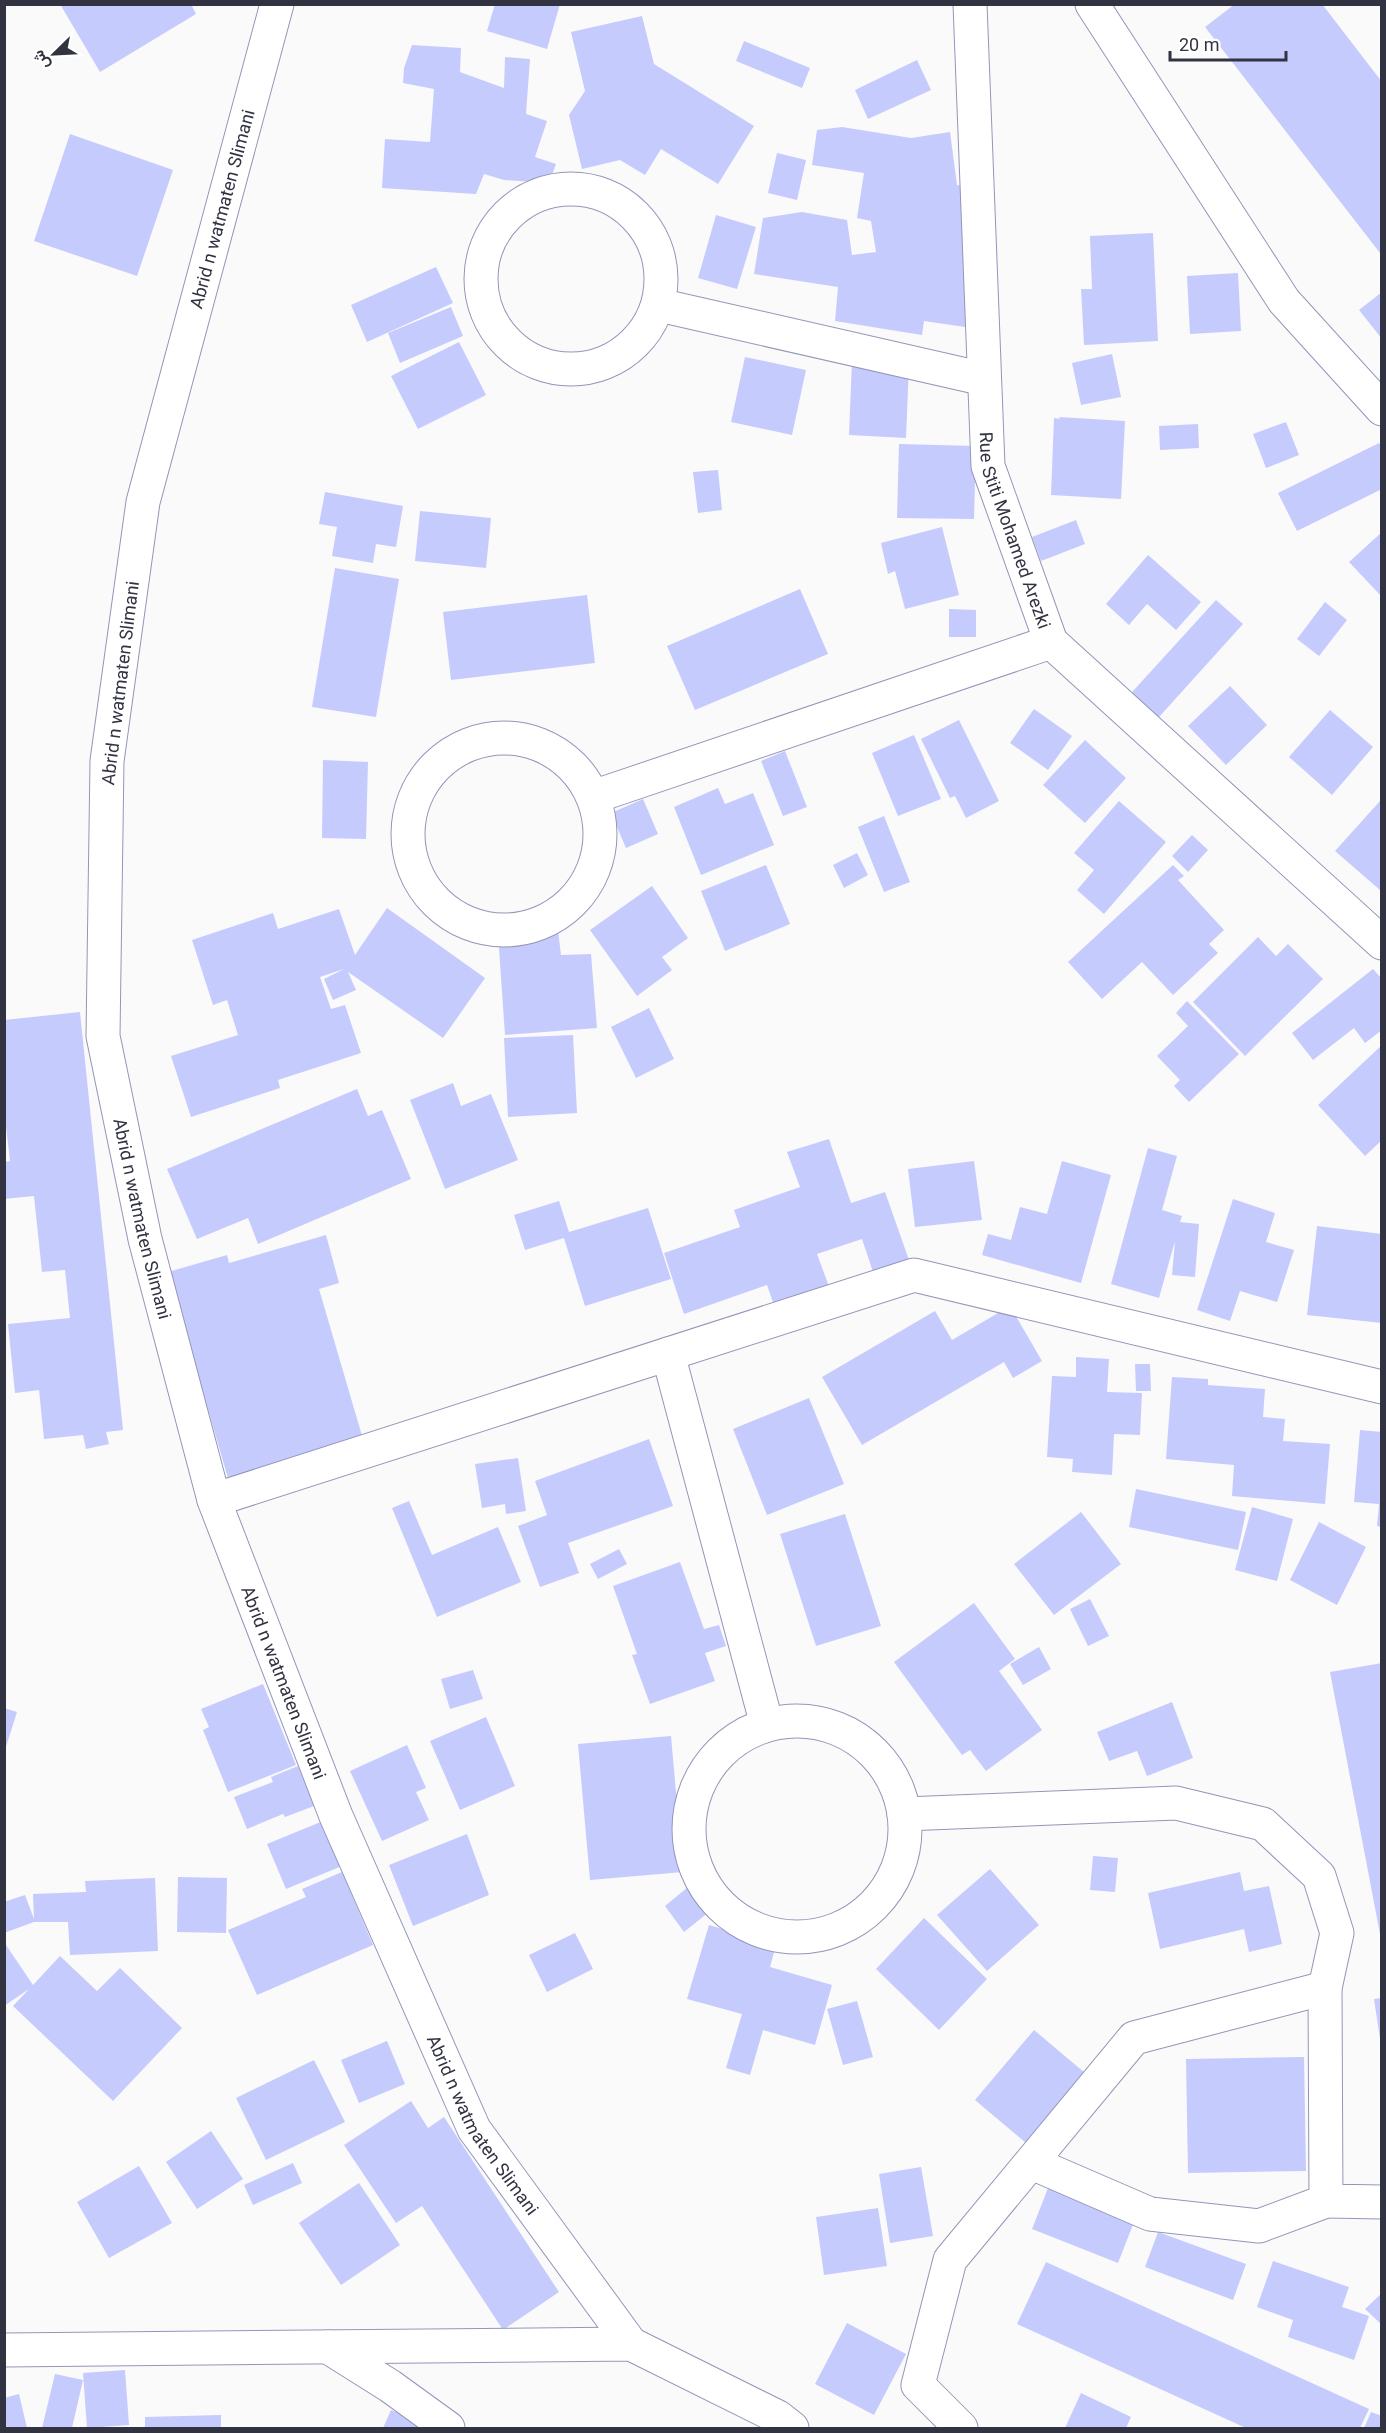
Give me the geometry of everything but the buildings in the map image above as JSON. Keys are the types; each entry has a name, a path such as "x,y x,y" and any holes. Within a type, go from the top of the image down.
{"street":[{"name":"Abrid n watmaten Slimani","path":"277,4 143,502 107,761 103,1036 145,1239 214,1500 336,1816 474,2129 631,2344"},
{"name":"Rue Stiti Mohamed Arezki","path":"970,4 988,466 1051,642 1257,832 1382,943"},
{"path":"1092,4 1284,301 1382,409"},
{"path":"554,189 585,189 614,199 639,218 655,244 662,274 659,305 646,331 626,352 600,366 572,370 544,366 517,353 497,333 484,307 480,278 486,247 501,220 525,201 554,189"},
{"path":"659,305 984,379"},
{"path":"593,796 1051,642"},
{"path":"494,737 525,739 553,750 577,770 593,796 601,829 597,862 582,891 558,914 529,928 496,930 464,922 437,903 417,877 408,847 409,816 415,797 419,787 438,762 464,746 494,737"},
{"path":"214,1500 914,1275 1382,1387"},
{"path":"668,1354 767,1725"},
{"path":"791,1719 825,1723 857,1738 882,1762 899,1792 906,1826 901,1861 886,1892 862,1917 831,1933 794,1939 758,1931 726,1912 702,1883 689,1848 689,1810 702,1775 725,1746 757,1727 767,1725 791,1719"},
{"path":"903,1814 1176,1803 1263,1824 1319,1876 1337,1933 1325,1988 1326,2201"},
{"path":"961,2428 918,2385 950,2260 1134,2038 1325,1988"},
{"path":"1032,2163 1150,2214 1259,2226 1326,2201 1382,2202"},
{"path":"4,2350 631,2344 778,2417 792,2428"},
{"path":"328,2347 390,2386 448,2428"}]}
